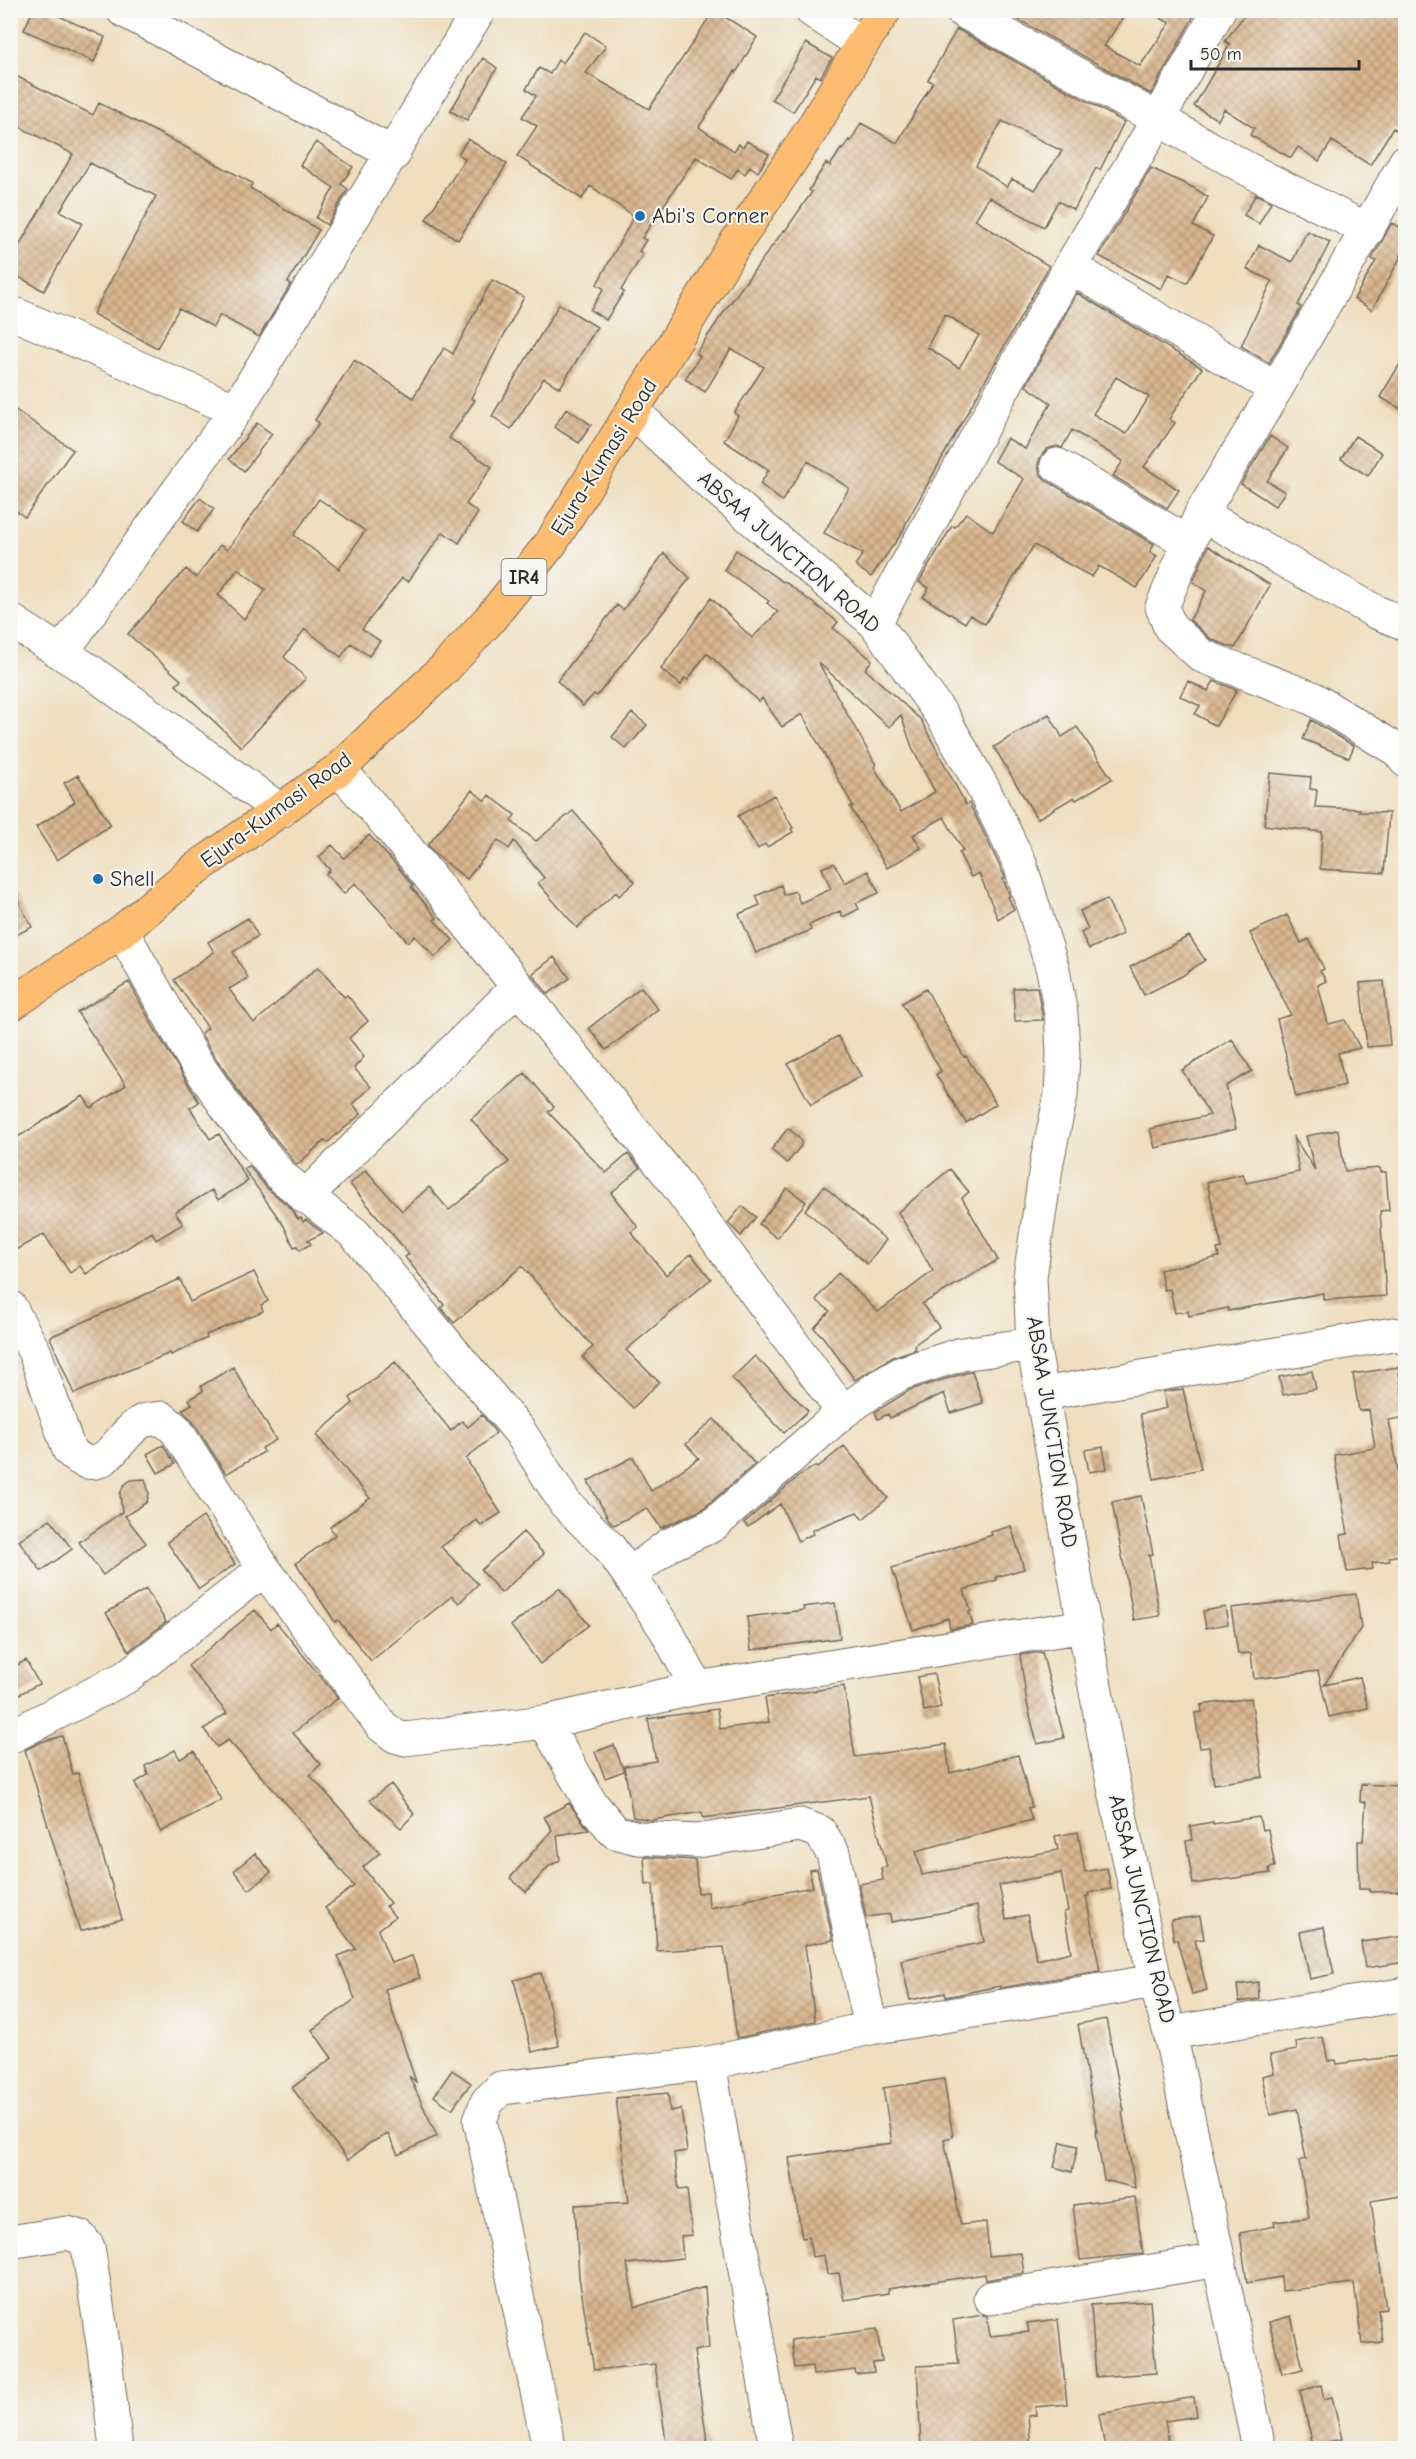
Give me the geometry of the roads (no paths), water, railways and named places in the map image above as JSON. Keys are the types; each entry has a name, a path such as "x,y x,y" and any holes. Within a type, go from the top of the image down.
{"main road":[{"name":"Ejura-Kumasi Road","path":"10,1005 122,931 194,870 339,769 445,668 503,603 551,543 733,247 812,129 862,44 885,10"}],"street":[{"path":"123,10 394,154"},
{"path":"62,652 236,410 394,154 479,10"},
{"path":"811,10 862,44"},
{"path":"961,10 1255,173 1368,230"},
{"path":"875,623 1070,267 1158,120 1219,10"},
{"path":"1406,161 1195,529 1161,607 1170,627 1202,656 1312,698 1397,750 1406,761"},
{"path":"1070,267 1276,389"},
{"path":"10,312 236,410"},
{"name":"ABSAA JUNCTION ROAD","path":"633,411 704,478 875,623 944,717 984,790 1020,864 1053,970 1061,1014 1063,1054 1061,1095 1047,1161 1030,1277 1033,1344 1109,1763 1155,1981 1170,2033 1259,2448"},
{"path":"1057,465 1406,624"},
{"path":"10,620 62,652 281,811"},
{"path":"339,769 389,826 671,1178 843,1412"},
{"path":"122,931 193,1058 225,1106 282,1177 355,1234 520,1432 564,1503 609,1547 629,1575 666,1630 696,1688"},
{"path":"305,1197 518,987"},
{"path":"10,1308 34,1353 69,1450 79,1460 96,1462 113,1452 144,1421 162,1418 176,1430 264,1569 382,1725 395,1736 414,1739 545,1722 696,1688 1085,1626"},
{"path":"1042,1394 1401,1331"},
{"path":"629,1575 669,1545 713,1525 843,1412 902,1373 962,1354 1033,1344"},
{"path":"10,1737 126,1677 264,1569"},
{"path":"545,1722 590,1802 615,1832 638,1838 697,1840 800,1825 820,1832 833,1852 871,2028"},
{"path":"549,2448 480,2120 487,2102 501,2088 709,2063 871,2028 1155,1981"},
{"path":"1170,2033 1406,1995"},
{"path":"709,2063 776,2448"},
{"path":"10,2242 67,2233 81,2236 88,2247 116,2448"},
{"path":"990,2298 1219,2260"}],"place":[{"name":"Abi's Corner","path":"640,216"},
{"name":"Shell","path":"98,879"}]}
